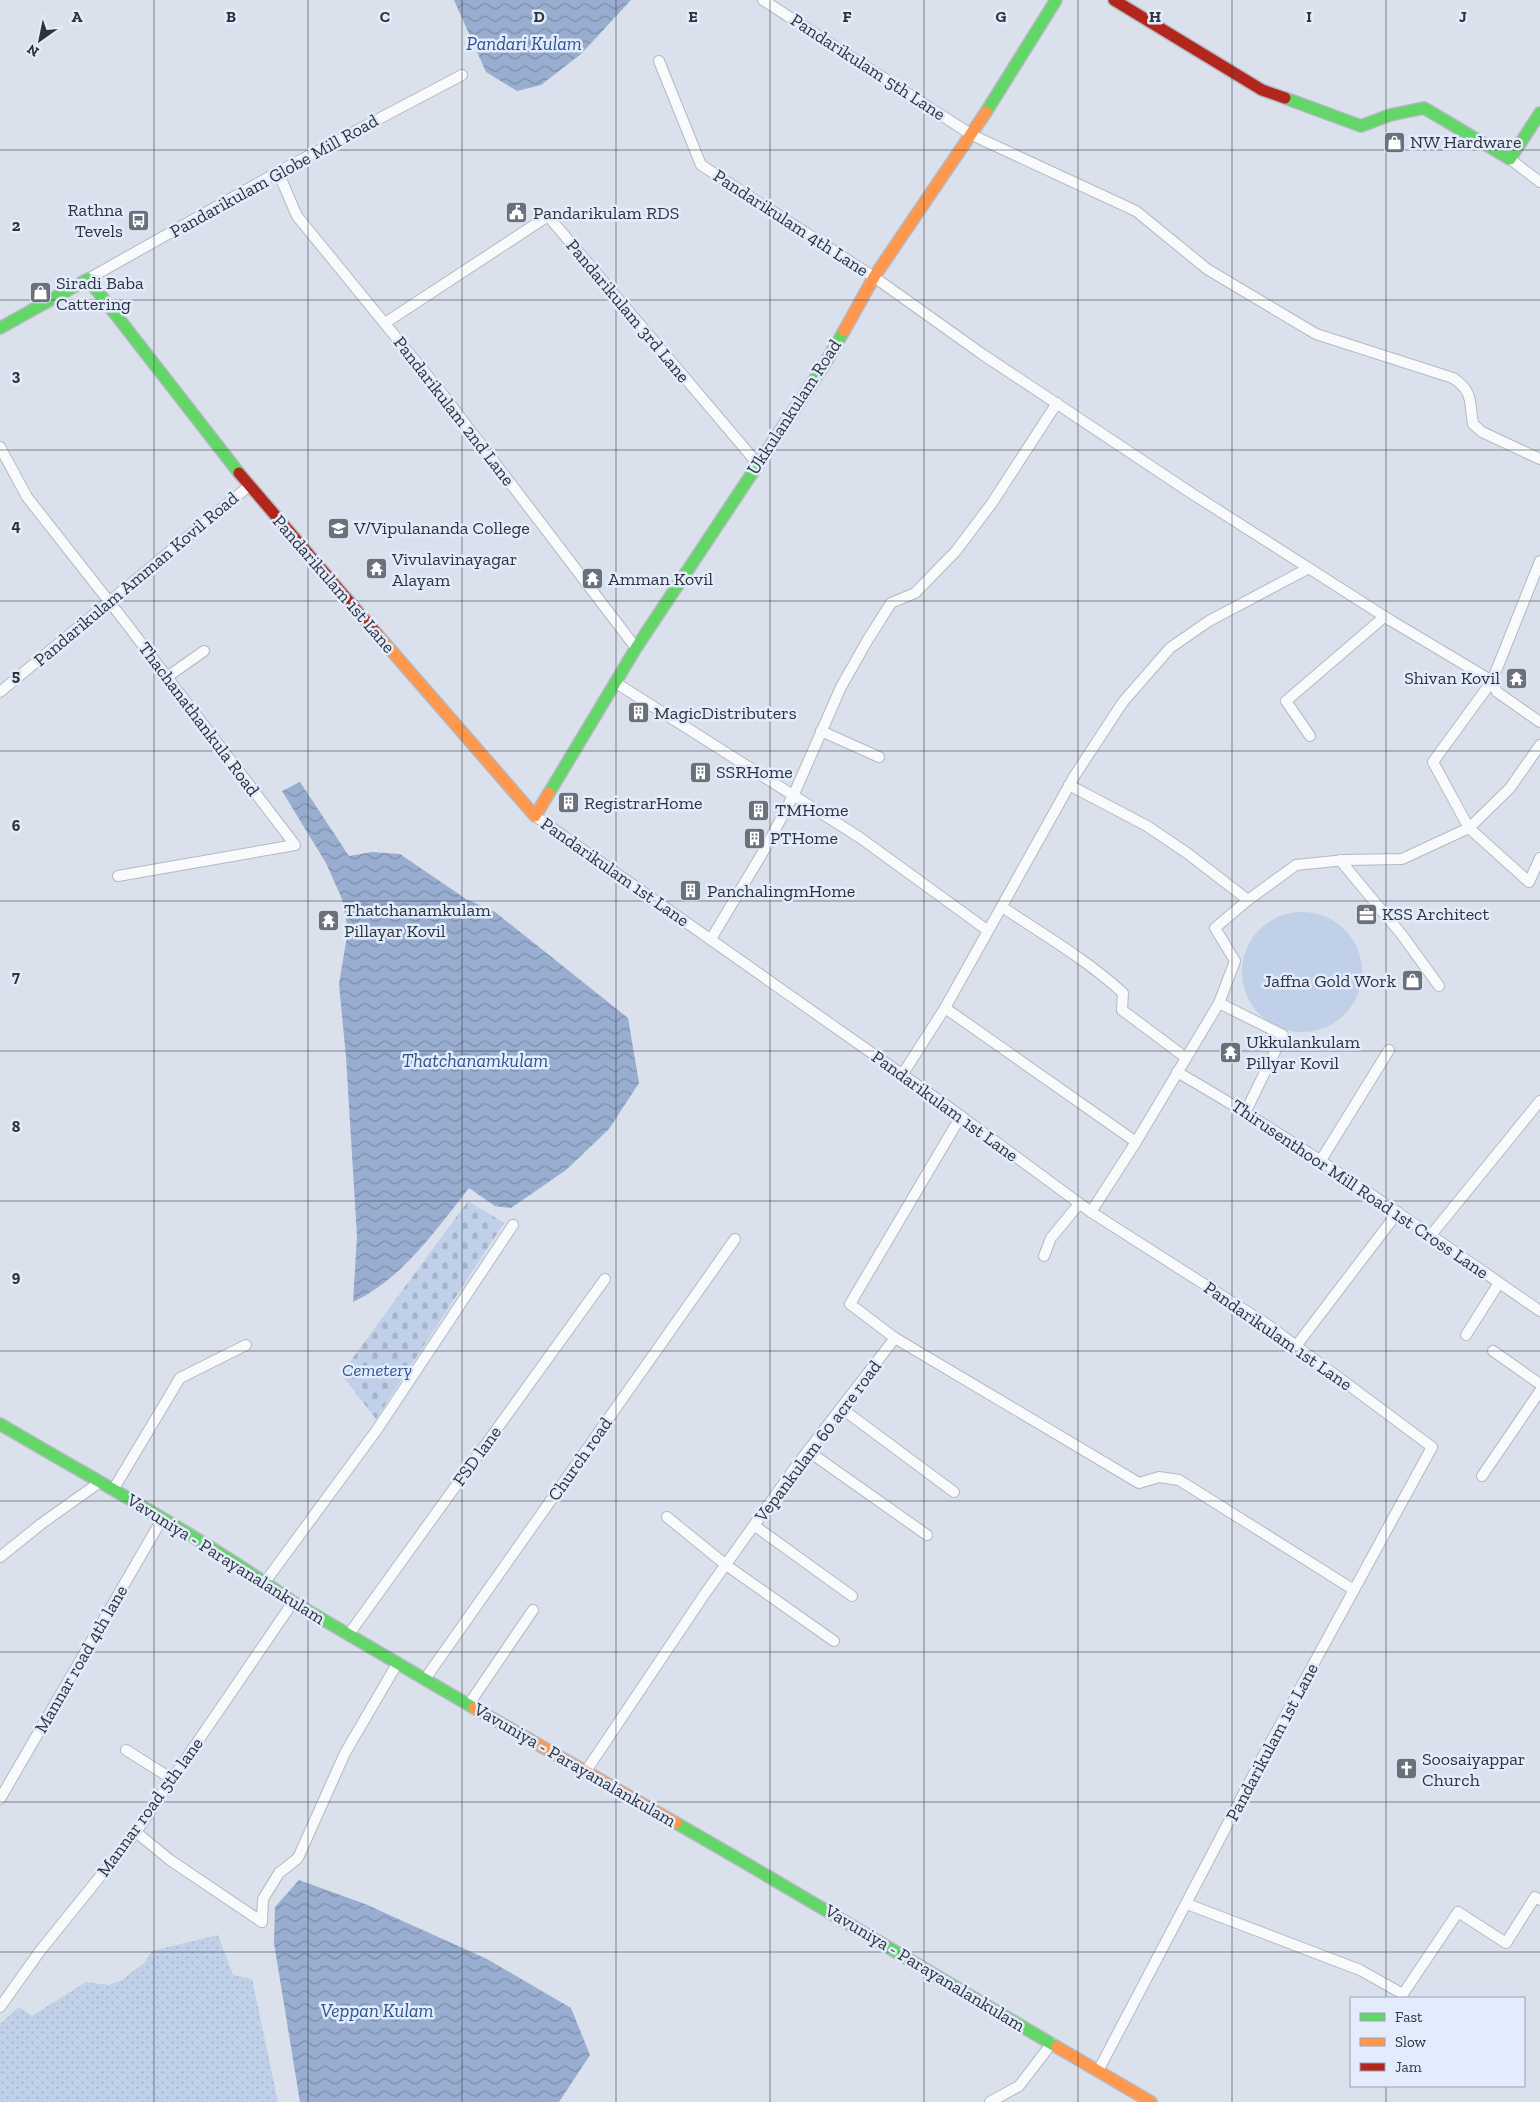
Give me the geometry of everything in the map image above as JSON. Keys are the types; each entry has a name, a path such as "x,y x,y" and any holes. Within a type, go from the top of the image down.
{"main road":[{"name":"Ukkulankulam Road","path":"535,816 636,648 757,463 824,365 874,277 972,135 1056,0"},
{"path":"1114,0 1262,90 1361,126 1390,115 1424,108 1510,159 1540,113"},
{"path":"0,328 88,279"},
{"name":"Pandarikulam 1st Lane","path":"88,279 249,486 535,816"},
{"name":"Vavuniya - Parayanalankulam","path":"0,1424 162,1519 265,1582 293,1602 396,1664 812,1901 881,1944 1151,2102"}],"street":[{"name":"Pandarikulam 5th Lane","path":"762,0 972,135 1136,211 1207,269 1316,334 1453,378 1465,386 1471,398 1473,424 1482,432 1540,459"},
{"name":"Pandarikulam 4th Lane","path":"659,61 701,165 874,277 982,354 1188,491 1390,620 1492,681 1497,692 1540,722"},
{"name":"Pandarikulam Globe Mill Road","path":"88,279 278,172 462,75"},
{"path":"1510,159 1540,182"},
{"name":"Pandarikulam 2nd Lane","path":"278,172 297,216 444,396 636,648"},
{"name":"Pandarikulam 3rd Lane","path":"385,324 548,216 757,463"},
{"path":"711,939 766,847 794,794 841,687 867,641 892,603 915,593 956,551 992,503 1057,404"},
{"name":"Thachanathankula Road","path":"0,447 27,497 295,845 118,876"},
{"name":"Pandarikulam Amman Kovil Road","path":"0,692 249,486"},
{"path":"1540,561 1492,681 1433,762 1469,828 1528,882 1540,858"},
{"path":"902,1075 945,1008 1069,785 1122,702 1170,648 1209,621 1309,568"},
{"path":"1310,736 1286,701 1384,617 1390,620"},
{"path":"167,677 204,651"},
{"path":"616,683 860,837 988,930"},
{"path":"821,731 879,757"},
{"path":"1091,1212 1136,1142 1219,1002 1235,961 1215,928 1248,900 1296,865 1340,860 1402,859 1469,828 1510,788 1540,745"},
{"path":"1069,785 1146,826 1187,853 1248,900"},
{"name":"Pandarikulam 1st Lane","path":"535,816 961,1116 1079,1204 1296,1346 1432,1446 1266,1751 1098,2071"},
{"path":"1340,860 1402,935 1439,986"},
{"path":"1002,907 1064,948 1123,993 1122,1010 1185,1057"},
{"path":"1219,1002 1282,1035 1246,1111"},
{"path":"945,1008 1136,1142"},
{"path":"1321,1160 1389,1050"},
{"name":"Thirusenthoor Mill Road 1st Cross Lane","path":"1177,1072 1246,1111 1321,1160 1540,1312"},
{"path":"1430,1235 1540,1101"},
{"path":"961,1116 850,1304 896,1338 1139,1483 1159,1477 1179,1480 1354,1590"},
{"path":"1044,1256 1051,1238 1079,1204"},
{"path":"1296,1346 1398,1212"},
{"path":"265,1582 376,1431 513,1225"},
{"name":"Church road","path":"425,1679 735,1240"},
{"name":"FSD lane","path":"348,1634 604,1279"},
{"path":"1466,1335 1499,1283"},
{"name":"Vepankulam 60 acre road","path":"586,1771 726,1565 808,1451 896,1338"},
{"path":"113,1490 180,1378 246,1345"},
{"path":"1494,1352 1540,1384"},
{"path":"1482,1476 1540,1391"},
{"path":"841,1408 954,1492"},
{"path":"808,1451 927,1534"},
{"path":"0,1557 41,1524 100,1482"},
{"path":"667,1516 726,1565 834,1641"},
{"name":"Mannar road 4th lane","path":"0,1799 162,1519"},
{"path":"755,1526 852,1596"},
{"name":"Mannar road 5th lane","path":"0,2007 40,1951 136,1832 293,1602"},
{"path":"469,1704 533,1610"},
{"path":"136,1832 170,1860 262,1922 263,1899 279,1872 298,1858 344,1753 396,1664"},
{"path":"126,1750 172,1780"},
{"path":"1187,1904 1360,1970 1403,1994 1458,1912 1506,1943 1535,1897 1540,1900"},
{"path":"990,2102 1019,2086 1052,2043"}],"green space":[{"path":"1302,912 1314,913 1325,917 1335,922 1344,930 1352,939 1357,949 1361,960 1361,984 1357,995 1352,1005 1344,1014 1335,1022 1325,1027 1314,1031 1302,1032 1290,1031 1279,1027 1269,1022 1260,1014 1252,1005 1247,995 1243,984 1242,972 1243,960 1247,949 1252,939 1260,930 1269,922 1279,917 1290,913"},
{"name":"Cemetery","path":"468,1201 504,1223 376,1419 341,1374"},
{"path":"218,1935 233,1975 252,1979 278,2102 0,2102 0,2024 19,2007 32,2016 86,1982 109,1985 122,1980 144,1963 152,1951"}],"water":[{"name":"Pandari Kulam","path":"454,0 631,0 581,54 541,85 517,91 486,72"},
{"name":"Thatchanamkulam","path":"300,782 349,856 372,852 400,854 466,899 495,912 628,1018 639,1083 609,1129 566,1170 511,1208 495,1206 469,1188 431,1236 403,1267 371,1292 353,1302 357,1236 346,1057 339,984 348,930 342,899 326,863 282,791"},
{"name":"Veppan Kulam","path":"299,1880 365,1904 487,1959 571,2008 590,2055 559,2102 300,2102 274,1943 275,1907"}],"traffic: fast":[{"path":"986,112 1056,0"},
{"path":"1285,98 1361,126 1390,115 1424,108 1510,159 1540,113"},
{"path":"0,328 88,279 239,473"},
{"path":"549,793 636,648 824,365 844,331"},
{"path":"0,1424 222,1554 293,1602 474,1708"},
{"path":"676,1823 1057,2047"}],"traffic: slow":[{"path":"844,331 874,277 986,112"},
{"path":"377,634 535,816 549,793"},
{"path":"474,1708 676,1823"},
{"path":"1057,2047 1151,2102"}],"traffic: jam":[{"path":"1114,0 1262,90 1285,98"},
{"path":"239,473 377,634"}],"place":[{"name":"NW Hardware","path":"1394,142"},
{"name":"Pandarikulam RDS","path":"517,213"},
{"name":"Rathna Tevels","path":"139,220"},
{"name":"Siradi Baba Cattering","path":"40,293"},
{"name":"V/Vipulananda College","path":"338,528"},
{"name":"Vivulavinayagar Alayam","path":"376,569"},
{"name":"Amman Kovil","path":"592,579"},
{"name":"Shivan Kovil","path":"1516,678"},
{"name":"MagicDistributers","path":"638,713"},
{"name":"SSRHome","path":"700,772"},
{"name":"RegistrarHome","path":"568,803"},
{"name":"TMHome","path":"759,810"},
{"name":"PTHome","path":"754,838"},
{"name":"PanchalingmHome","path":"691,891"},
{"name":"KSS Architect","path":"1366,914"},
{"name":"Thatchanamkulam Pillayar Kovil","path":"328,920"},
{"name":"Jaffna Gold Work","path":"1412,981"},
{"name":"Ukkulankulam Pillyar Kovil","path":"1230,1052"},
{"name":"Soosaiyappar Church","path":"1406,1769"}]}
